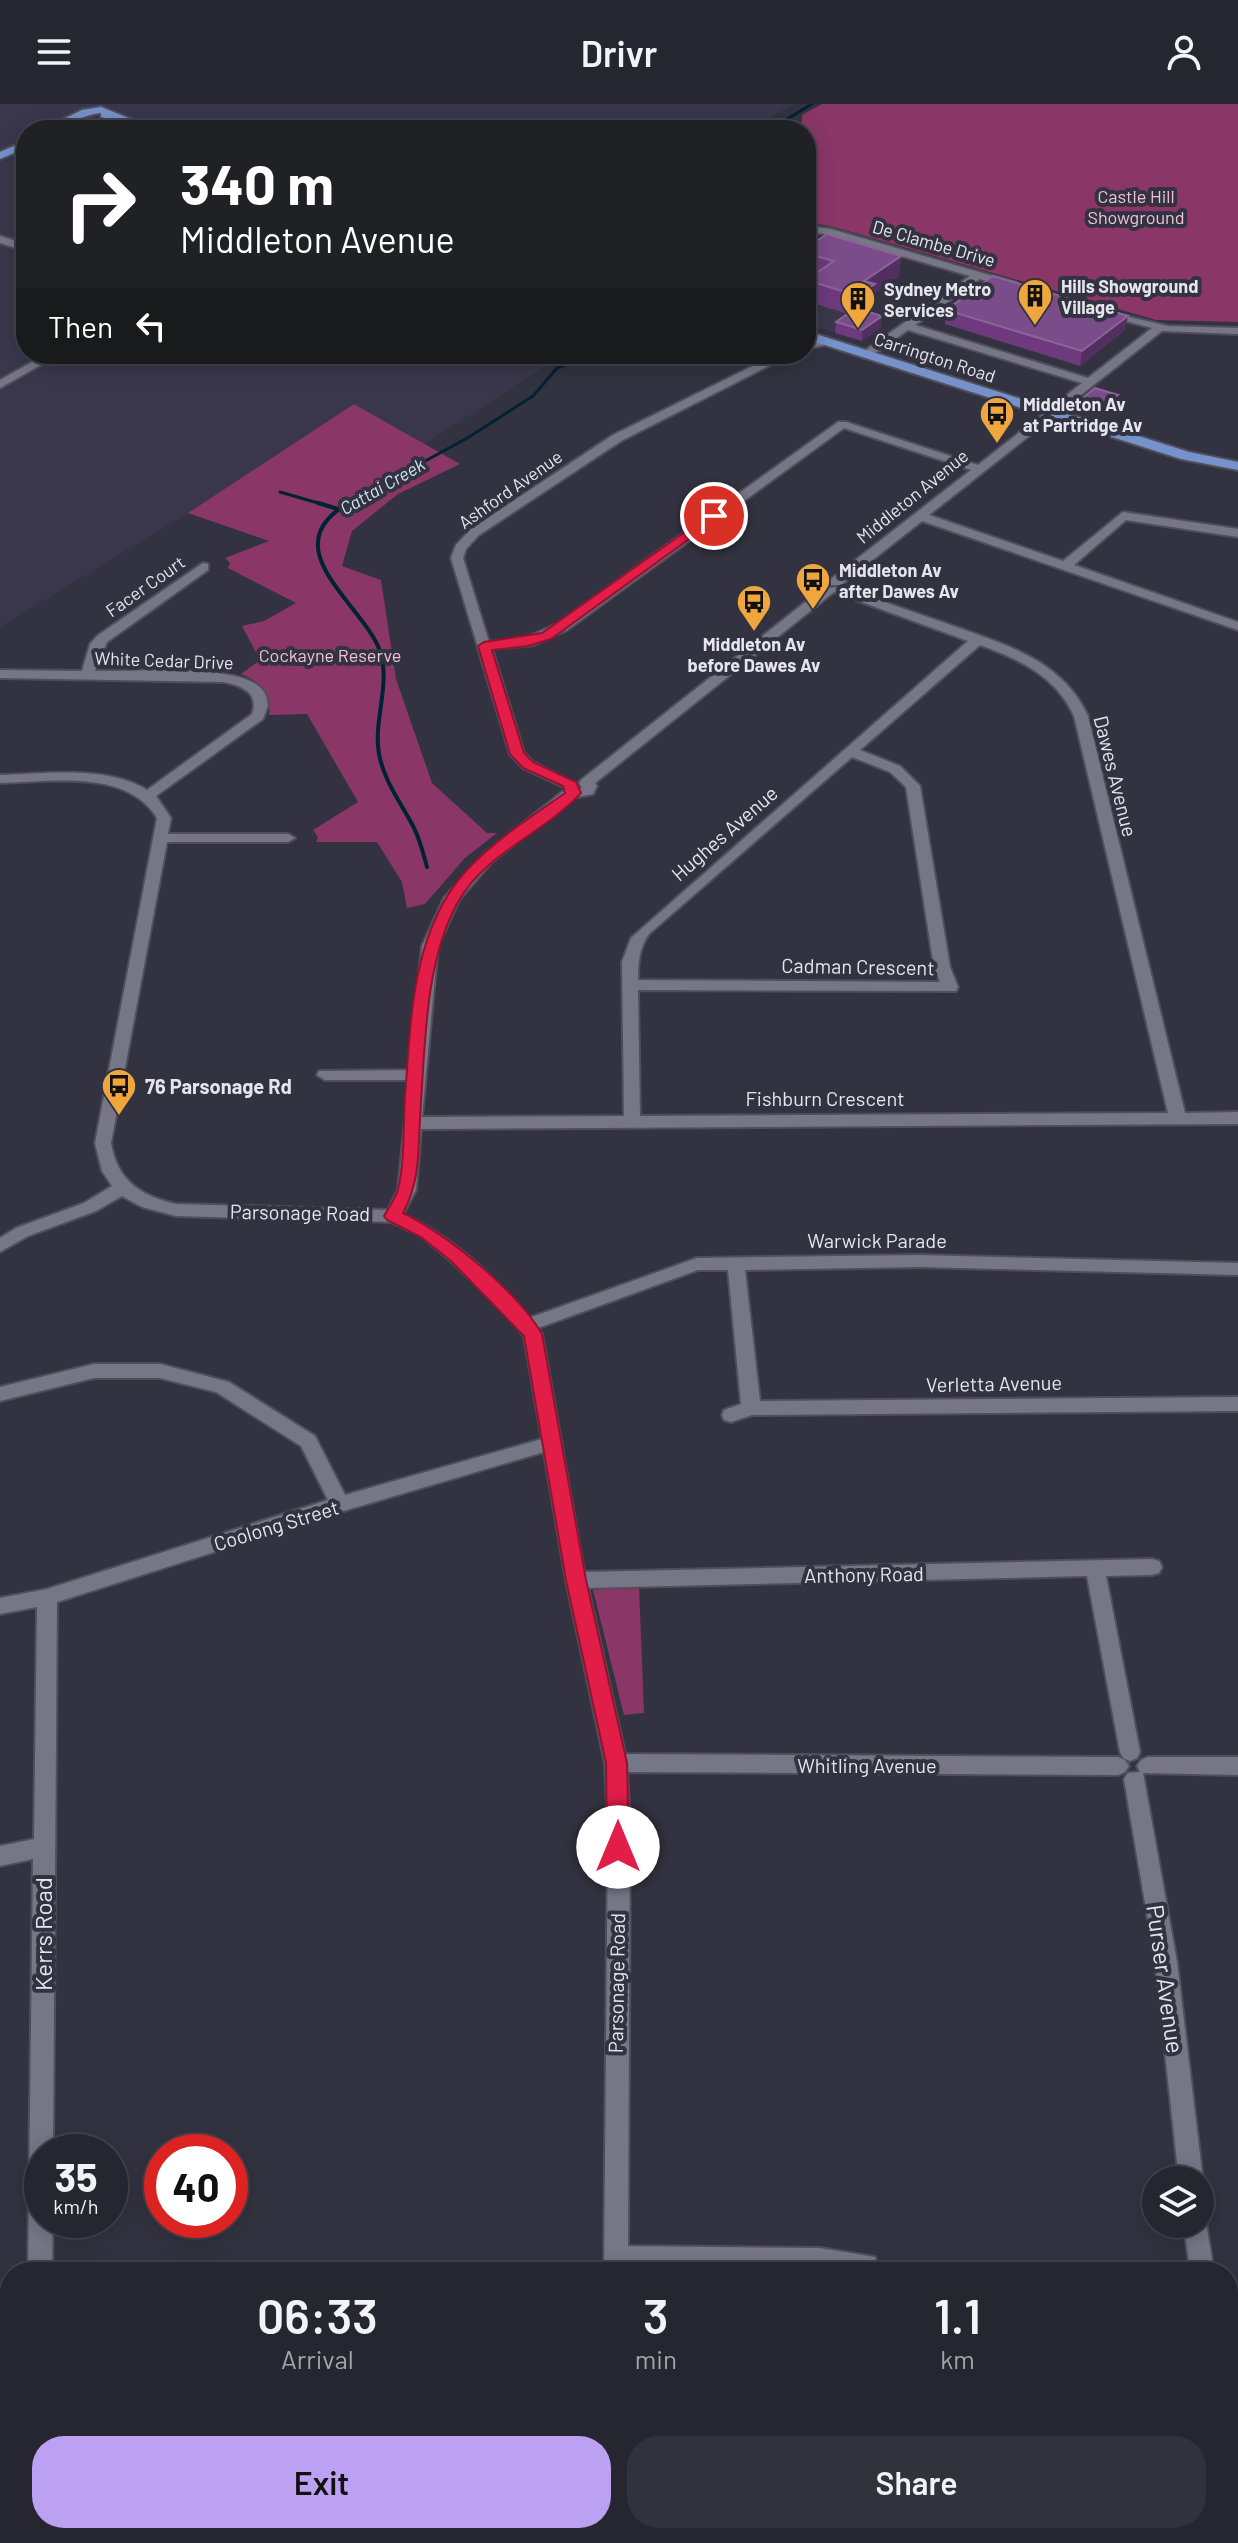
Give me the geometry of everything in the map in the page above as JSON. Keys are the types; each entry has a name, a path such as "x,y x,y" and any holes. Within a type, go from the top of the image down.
{"main road":[{"path":"88,108 85,116 106,112 127,120"},
{"path":"71,120 88,108"},
{"path":"86,120 106,112"},
{"name":"Carrington Road","path":"816,338 1186,456 1238,466"}],"street":[{"name":"De Clambe Drive","path":"816,230 1023,288"},
{"path":"867,354 979,275"},
{"path":"1096,310 1160,327 1238,331"},
{"path":"907,326 1090,382"},
{"name":"Middleton Avenue","path":"393,1216 407,1190 415,1075 430,946 452,898 471,874 496,851 834,588 920,516 1160,327"},
{"path":"816,344 826,342"},
{"path":"0,385 37,364"},
{"name":"Ashford Avenue","path":"577,787 528,765 517,754 457,558 460,548 466,540 617,438 766,364"},
{"path":"484,646 528,642 562,627 842,424 979,469"},
{"path":"920,516 1238,626"},
{"path":"1065,566 1123,516 1238,533"},
{"name":"Facer Court","path":"87,675 97,644 102,639 203,567"},
{"name":"Dawes Avenue","path":"834,588 1036,664 1074,697 1178,1119"},
{"name":"Hughes Avenue","path":"632,1121 630,985 633,950 644,931 977,640"},
{"name":"White Cedar Drive","path":"0,674 216,677 247,684 260,696 261,712 252,721 149,795"},
{"name":"Cadman Crescent","path":"630,985 950,987 942,967 916,793 895,769 850,751"},
{"path":"0,779 122,783 149,795 163,812 162,838 103,1143 110,1173 122,1188 90,1207 22,1232 0,1246"},
{"path":"162,838 288,838"},
{"path":"325,1075 415,1075"},
{"name":"Fishburn Crescent","path":"412,1123 1238,1118"},
{"name":"Parsonage Road","path":"122,1188 145,1202 176,1210 373,1213 393,1216 427,1232 528,1325 535,1343 576,1580 616,1763 619,1823 616,2262"},
{"name":"Warwick Parade","path":"528,1325 697,1264 919,1261 1238,1269"},
{"path":"736,1264 751,1408"},
{"path":"0,1394 94,1371 160,1371 222,1387 308,1441 340,1504"},
{"name":"Verletta Avenue","path":"731,1415 751,1408 1238,1404"},
{"name":"Coolong Street","path":"0,1606 47,1597 340,1504 552,1443"},
{"name":"Anthony Road","path":"576,1580 1152,1567"},
{"name":"Purser Avenue","path":"1095,1569 1166,1962 1189,2166"},
{"name":"Kerrs Road","path":"40,2262 47,1597"},
{"name":"Whitling Avenue","path":"616,1763 1238,1766"},
{"path":"0,1856 43,1847"},
{"path":"1198,2238 1201,2262"},
{"path":"738,2262 835,2262"}],"shaded area":[{"path":"0,104 794,104 766,120 16,120 16,364 549,364 425,444 354,404 188,513 0,627"},
{"path":"822,305 869,309 856,319 881,327 861,341 816,327 816,309"}],"green space":[{"name":"Castle Hill Showground","path":"822,104 1238,104 1238,322 1156,320 816,224 816,120 802,120 802,115"},
{"name":"Cockayne Reserve","path":"354,404 460,464 398,494 352,531 342,566 381,580 396,679 432,783 487,833 497,833 465,858 425,904 407,908 402,882 377,842 316,842 318,837 313,830 358,802 307,714 269,715 269,700 264,689 241,674 260,660 242,626 264,621 296,603 228,568 230,563 225,558 269,541 188,513"},
{"path":"639,1586 644,1713 624,1715 593,1590"}],"building":[{"path":"827,234 901,256 864,281 875,284 858,296 816,283 816,273 834,261 816,256 816,241"},
{"name":"Hills Showground Village","path":"993,276 1128,316 1082,351 946,310"},
{"path":"856,308 882,316 862,330 836,322"},
{"path":"1095,388 1118,395 1102,408 1079,401"}],"waterway":[{"name":"Cattai Creek","path":"786,120 812,104"},
{"name":"Cattai Creek","path":"345,505 469,437 533,396 557,368 566,364"},
{"path":"280,492 325,505"},
{"path":"318,503 338,509"},
{"name":"Cattai Creek","path":"349,503 327,520 318,538 320,557 329,576 371,633 380,651 384,677 378,728 381,764 418,836 427,867"}],"place":[{"name":"Hills Showground Village","path":"1035,327"},
{"name":"Sydney Metro Services","path":"858,330"},
{"name":"Middleton Av at Partridge Av","path":"997,445"},
{"name":"Middleton Av after Dawes Av","path":"813,611"},
{"name":"Middleton Av before Dawes Av","path":"754,633"},
{"name":"76 Parsonage Rd","path":"119,1117"}],"route":[{"path":"618,1847 616,1763 576,1580 533,1334 528,1325 457,1257 427,1232 393,1216 407,1190 415,1075 434,934 452,898 471,874 567,795 574,793 571,785 528,765 517,754 484,646 528,642 562,627 714,516"}]}
